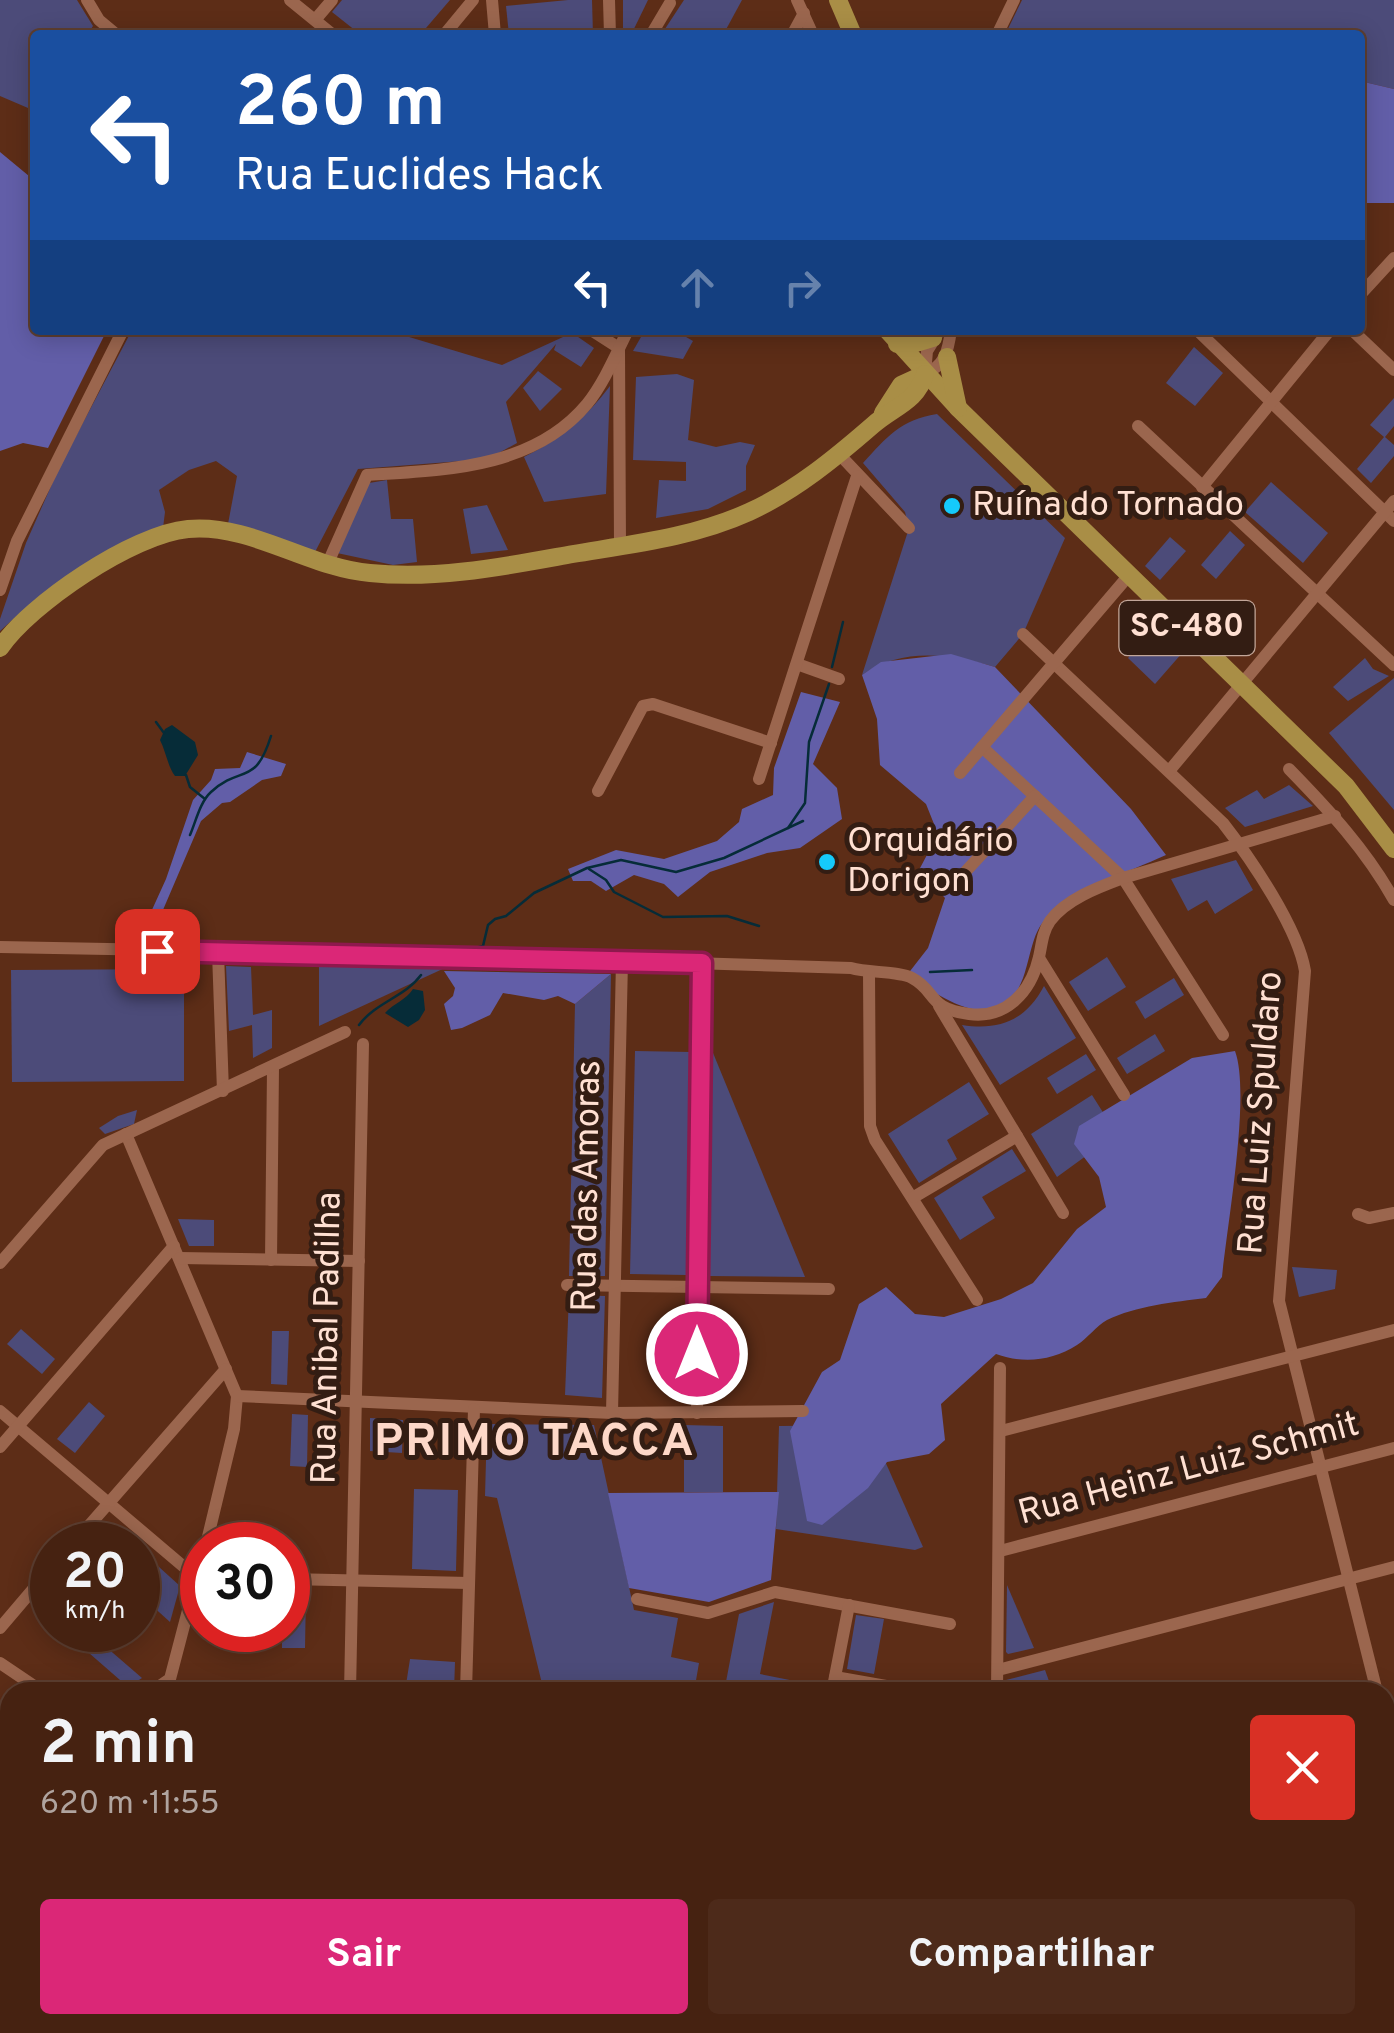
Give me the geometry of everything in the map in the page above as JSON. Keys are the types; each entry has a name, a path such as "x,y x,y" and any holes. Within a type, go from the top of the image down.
{"main road":[{"path":"838,0 851,30"},
{"path":"902,395 892,337 913,344 936,335"},
{"name":"SC-480","path":"892,337 958,408 1346,786 1394,849"},
{"path":"947,356 958,408"},
{"path":"902,395 916,396 924,374"},
{"path":"902,395 938,400 958,408"},
{"path":"0,648 12,631 46,601 110,560 164,533 190,528 220,530 327,565 366,573 438,574 683,535 753,510 840,454 902,395"}],"street":[{"path":"87,0 99,20 111,30"},
{"path":"290,0 328,30"},
{"path":"315,20 332,0"},
{"path":"448,30 473,0"},
{"path":"492,0 495,30"},
{"path":"608,0 610,30"},
{"path":"999,30 1014,0"},
{"path":"654,30 670,3"},
{"path":"794,30 801,6"},
{"path":"801,6 811,30"},
{"path":"1365,290 1394,258"},
{"path":"0,590 16,541 120,335"},
{"path":"598,335 618,348"},
{"path":"327,565 368,475 491,463 551,436 588,404 625,335"},
{"path":"937,335 927,350 924,374 936,369 947,356 950,335"},
{"path":"1170,770 1391,511 1201,335"},
{"path":"1202,487 1326,335"},
{"path":"1357,335 1394,370"},
{"path":"618,348 620,546"},
{"path":"1138,426 1394,665"},
{"path":"840,454 909,528"},
{"path":"759,780 857,476"},
{"path":"960,774 1130,574"},
{"name":"Rua Luiz Spuldaro","path":"1023,634 1223,823 1301,948 1305,971 1278,1301 1374,1682"},
{"path":"797,664 839,678"},
{"path":"598,791 644,706 654,704 771,743"},
{"path":"982,747 1123,878 1223,1035"},
{"path":"1289,769 1335,816 1394,900"},
{"path":"956,882 1035,796"},
{"path":"939,1006 973,1015 1001,1010 1022,995 1039,958 1045,930 1060,910 1102,886 1335,816"},
{"path":"0,947 702,963 844,968 914,978 939,1006 1063,1213"},
{"path":"218,953 224,1091"},
{"path":"1039,958 1124,1094"},
{"name":"Rua das Amoras","path":"612,1413 622,961"},
{"path":"697,1413 702,963"},
{"path":"869,973 870,1126 875,1140 977,1300"},
{"path":"0,1264 103,1145 345,1032"},
{"name":"Rua Anibal Padilha","path":"350,1682 363,1044"},
{"path":"271,1260 273,1068"},
{"path":"126,1134 237,1396 234,1429 212,1522"},
{"path":"914,1196 1017,1136"},
{"path":"1358,1214 1369,1218 1394,1213"},
{"path":"177,1252 271,1260 359,1261"},
{"path":"0,1447 177,1252"},
{"path":"567,1286 829,1289"},
{"path":"1001,1431 1394,1330"},
{"path":"997,1682 1000,1368"},
{"path":"92,1522 226,1369"},
{"path":"237,1396 612,1413 803,1412"},
{"path":"466,1682 474,1409"},
{"path":"0,1410 180,1561"},
{"name":"Rua Heinz Luiz Schmit","path":"1000,1551 1394,1448"},
{"path":"998,1670 1394,1567"},
{"path":"310,1579 469,1584"},
{"path":"637,1599 708,1613 775,1592 950,1624"},
{"path":"0,1628 30,1593"},
{"path":"834,1682 848,1604"},
{"path":"166,1682 180,1648"},
{"path":"0,1663 28,1682"},
{"path":"835,1677 863,1682"}],"shaded area":[{"path":"0,0 77,0 93,26 90,30 30,30 30,109 0,96"},
{"path":"342,0 450,0 424,30 355,30 332,12"},
{"path":"592,0 593,30 508,30 506,6"},
{"path":"623,0 648,0 633,30 623,30"},
{"path":"684,0 742,0 726,30 664,30"},
{"path":"1022,0 1394,0 1394,89 1365,82 1365,30 1007,30"},
{"path":"1365,82 1394,89 1394,203 1365,203"},
{"path":"0,152 30,177 30,335 104,335 48,448 23,443 0,451"},
{"path":"129,335 403,335 502,365 564,335 575,335 594,348 581,367 554,350 556,344 506,402 517,443 488,459 358,469 315,552 228,524 237,476 216,461 189,470 159,490 165,512 163,528 19,614 0,631 0,619 26,543 59,468"},
{"path":"642,335 683,335 693,341 683,359 633,351"},
{"path":"1194,347 1223,373 1195,406 1166,383"},
{"path":"538,371 562,389 540,411 523,388"},
{"path":"677,374 694,380 688,440 716,447 740,442 755,445 746,466 746,490 708,509 656,518 659,480 686,481 686,462 633,460 636,377"},
{"path":"610,386 606,494 544,502 524,457 572,427"},
{"path":"1394,398 1394,426 1385,437 1394,445 1394,456 1371,483 1357,469 1384,437 1370,425"},
{"path":"937,414 1065,538 1023,634 995,667 944,656 910,657 877,666 862,675 909,528 905,512 863,463 904,425"},
{"path":"387,480 391,519 413,519 417,562 393,565 337,553 369,483"},
{"path":"1271,482 1328,533 1303,563 1245,512"},
{"path":"487,505 508,550 471,554 463,509"},
{"path":"1230,531 1245,545 1216,579 1201,565"},
{"path":"1170,537 1186,551 1160,580 1145,566"},
{"path":"1154,625 1183,652 1155,684 1128,658"},
{"path":"951,654 995,667 1131,809 1166,855 1101,883 1056,910 1037,932 1015,993 1003,1006 988,1010 955,1003 907,975 928,948 945,898 919,870 938,834 926,804 880,765 877,719 862,675 881,662"},
{"path":"1365,658 1373,669 1389,676 1348,701 1333,687"},
{"path":"1394,678 1394,810 1329,733"},
{"path":"801,692 840,702 813,764 837,788 842,819 800,848 767,853 710,872 678,897 664,884 634,875 606,891 591,881 573,881 568,869 616,850 664,859 717,841 739,822 742,809 773,795 774,768"},
{"path":"247,752 286,764 281,776 262,780 230,802 222,803 201,821 148,945 136,945 166,879 193,800 211,780 215,769 240,768"},
{"path":"1289,785 1313,806 1245,827 1225,808 1257,790 1264,799"},
{"path":"1236,860 1253,890 1215,914 1207,900 1188,911 1171,879"},
{"path":"1107,957 1126,987 1088,1011 1069,982"},
{"path":"319,965 447,967 319,1026"},
{"path":"226,966 251,967 253,1015 272,1010 272,1048 253,1058 252,1025 229,1031"},
{"path":"184,969 184,1081 12,1082 11,970"},
{"path":"444,971 611,974 575,1004 558,996 544,1000 503,993 490,1015 451,1030 444,1004 455,988"},
{"path":"611,974 605,1276 569,1276 575,1004"},
{"path":"1174,978 1184,995 1145,1019 1135,1002"},
{"path":"1044,986 1076,1038 1000,1085 962,1025 988,1026 1010,1020 1029,1007"},
{"path":"1155,1034 1165,1051 1127,1074 1117,1058"},
{"path":"711,1048 805,1277 708,1276"},
{"path":"635,1051 691,1052 686,1275 630,1274"},
{"path":"1235,1051 1240,1097 1233,1194 1222,1277 1206,1298 1118,1315 1077,1345 1048,1358 1017,1359 996,1354 941,1404 945,1440 929,1454 887,1462 868,1488 822,1525 807,1521 790,1431 822,1372 840,1360 859,1304 886,1287 915,1314 944,1317 1001,1299 1033,1283 1077,1229 1106,1207 1099,1177 1074,1144 1079,1126 1192,1058"},
{"path":"1086,1054 1096,1070 1057,1094 1047,1078"},
{"path":"969,1082 989,1114 947,1140 957,1159 919,1183 888,1134"},
{"path":"1092,1095 1128,1152 1090,1153 1057,1177 1031,1134"},
{"path":"137,1110 134,1124 105,1134 99,1128 118,1116"},
{"path":"1012,1149 1026,1171 982,1197 995,1218 960,1240 934,1198"},
{"path":"178,1219 214,1220 214,1246 189,1246"},
{"path":"1292,1267 1337,1270 1335,1289 1299,1297"},
{"path":"569,1295 605,1296 602,1398 565,1395"},
{"path":"21,1329 55,1359 42,1374 7,1344"},
{"path":"272,1331 289,1331 287,1385 271,1384"},
{"path":"89,1402 105,1416 75,1453 57,1439"},
{"path":"292,1414 308,1415 307,1467 290,1466"},
{"path":"370,1418 403,1420 402,1453 370,1451"},
{"path":"487,1424 594,1425 634,1610 678,1618 671,1657 699,1663 696,1682 542,1682 497,1498 485,1496"},
{"path":"684,1425 723,1426 723,1492 684,1492"},
{"path":"869,1425 923,1547 915,1550 776,1529 779,1426"},
{"path":"414,1489 458,1490 456,1571 412,1569"},
{"path":"779,1492 771,1580 709,1602 629,1588 608,1493"},
{"path":"160,1568 180,1586 170,1622 160,1613"},
{"path":"1007,1585 1034,1648 1008,1654 1006,1652"},
{"path":"774,1602 760,1674 800,1682 726,1682 739,1614"},
{"path":"856,1615 884,1619 874,1674 847,1669"},
{"path":"88,1652 112,1652 142,1678 122,1682"},
{"path":"410,1659 455,1662 454,1682 406,1682"},
{"path":"1045,1670 1049,1682 1006,1682"}],"water":[{"path":"172,725 195,742 198,755 185,776 175,776 160,740"},
{"path":"413,989 423,991 425,1010 408,1027 385,1013"}],"waterway":[{"path":"832,667 843,622"},
{"path":"788,828 805,803 809,742 829,684"},
{"path":"156,722 164,733"},
{"path":"190,835 207,796 253,769 271,736"},
{"path":"186,775 190,787 205,799"},
{"path":"467,950 483,946 488,925 495,919 506,916 534,893 587,868 621,860 676,872 724,858 803,821"},
{"path":"589,869 606,880 614,892 663,917 727,916 759,926"},
{"path":"930,972 972,970"},
{"path":"359,1025 421,975"}],"place":[{"name":"Ruína do Tornado","path":"952,506"},
{"name":"Orquidário Dorigon","path":"827,862"}],"district":[{"name":"PRIMO TACCA","path":"535,1443"}],"route":[{"path":"157,951 702,963 697,1354"}]}
